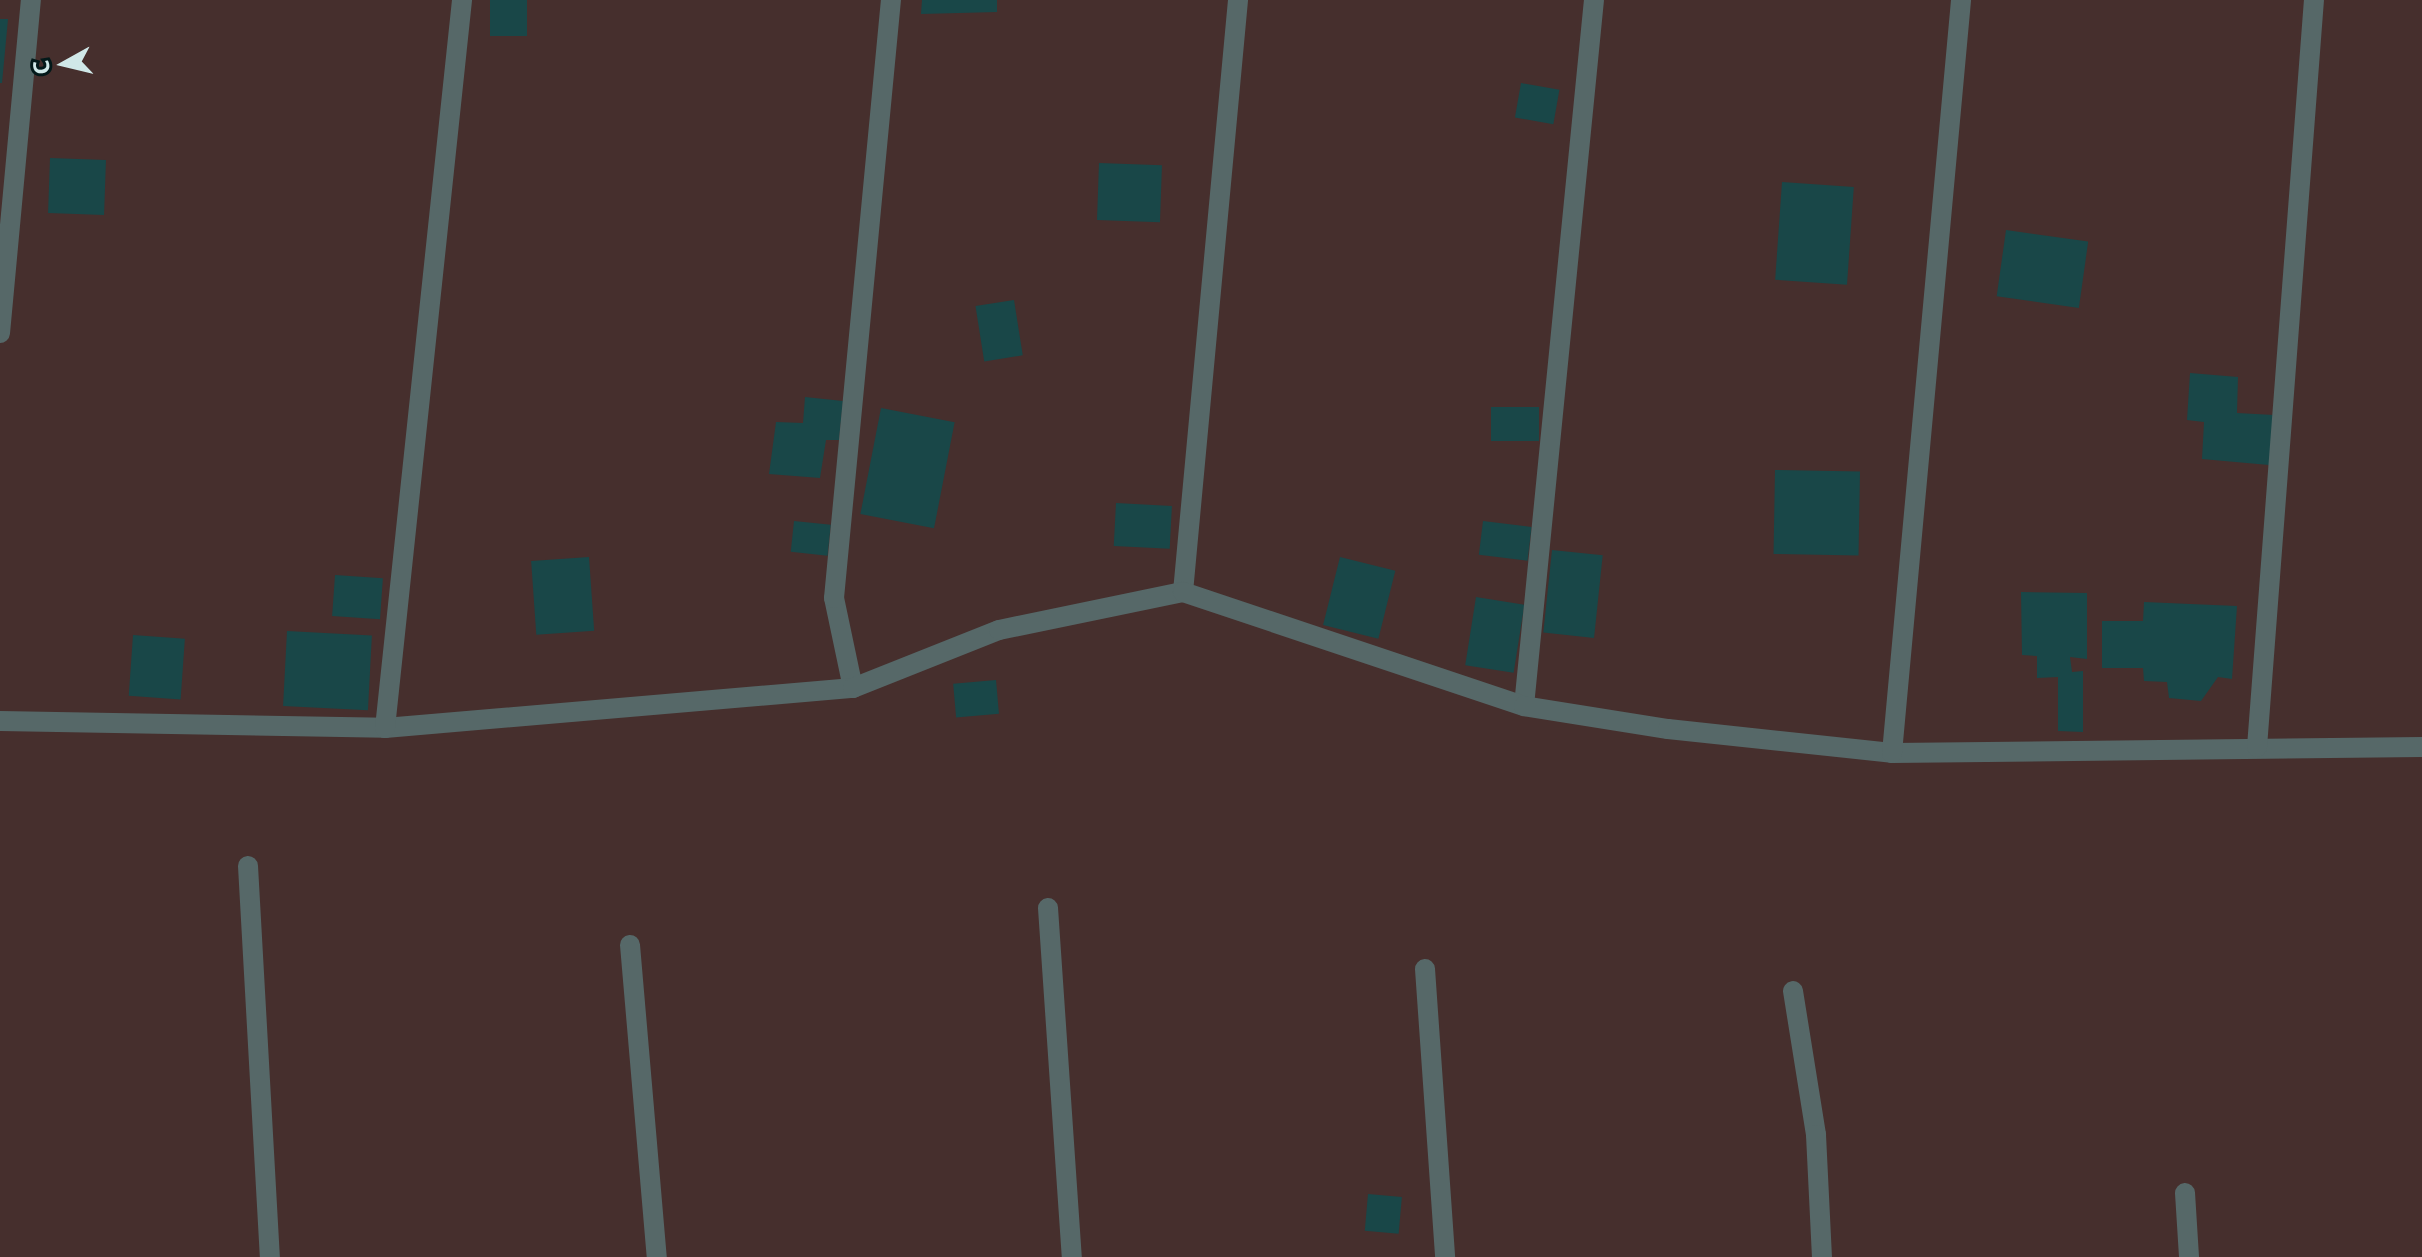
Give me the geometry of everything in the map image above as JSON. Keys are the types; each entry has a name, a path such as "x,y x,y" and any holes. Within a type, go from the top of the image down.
{"lane":[{"path":"0,333 31,0"},
{"path":"385,728 462,0"},
{"path":"853,688 834,598 891,0"},
{"path":"1183,592 1238,0"},
{"path":"1524,706 1594,0"},
{"path":"1892,753 1961,0"},
{"path":"2257,747 2314,0"},
{"path":"0,721 385,728 853,688 999,630 1183,592 1524,706 1668,729 1892,753 2422,747"},
{"path":"248,866 270,1257"},
{"path":"1048,908 1072,1257"},
{"path":"630,945 657,1257"},
{"path":"1425,969 1445,1257"},
{"path":"1793,991 1816,1135 1822,1257"},
{"path":"2185,1193 2189,1257"}],"shaded area":[{"path":"0,0 2422,0 2422,1257 0,1257"}],"building":[{"path":"490,0 527,0 527,36 490,36"},
{"path":"922,0 997,0 997,12 921,14"},
{"path":"0,19 8,19 2,83 0,83"},
{"path":"1521,83 1559,90 1553,124 1515,117"},
{"path":"50,158 106,160 104,215 48,213"},
{"path":"1099,163 1162,165 1160,222 1097,220"},
{"path":"1782,182 1854,187 1847,285 1775,280"},
{"path":"2006,230 2088,242 2079,308 1997,296"},
{"path":"1014,300 1023,355 984,361 975,306"},
{"path":"2190,373 2238,377 2237,413 2274,415 2269,465 2202,459 2204,422 2187,420"},
{"path":"805,397 843,401 839,440 826,440 820,478 769,474 776,422 803,423"},
{"path":"1491,407 1539,407 1539,441 1491,441"},
{"path":"881,408 955,422 934,528 860,514"},
{"path":"1775,470 1860,471 1859,555 1774,554"},
{"path":"1116,503 1172,506 1170,549 1114,546"},
{"path":"794,521 831,525 828,556 791,552"},
{"path":"1483,521 1532,527 1527,561 1479,555"},
{"path":"1552,550 1603,555 1594,638 1543,633"},
{"path":"589,557 594,631 536,635 531,561"},
{"path":"1340,557 1395,571 1378,639 1323,625"},
{"path":"335,575 383,578 380,619 332,616"},
{"path":"2021,592 2087,593 2087,659 2070,657 2072,672 2083,671 2083,732 2058,731 2058,677 2037,678 2037,656 2022,655"},
{"path":"1476,597 1524,605 1514,673 1465,665"},
{"path":"2144,602 2237,606 2232,679 2218,677 2201,701 2169,698 2167,682 2144,681 2143,668 2102,668 2102,621 2143,621"},
{"path":"287,631 372,635 368,710 283,706"},
{"path":"133,635 185,639 181,699 129,696"},
{"path":"996,680 999,714 956,718 953,684"},
{"path":"1368,1194 1402,1197 1399,1234 1365,1231"}]}
